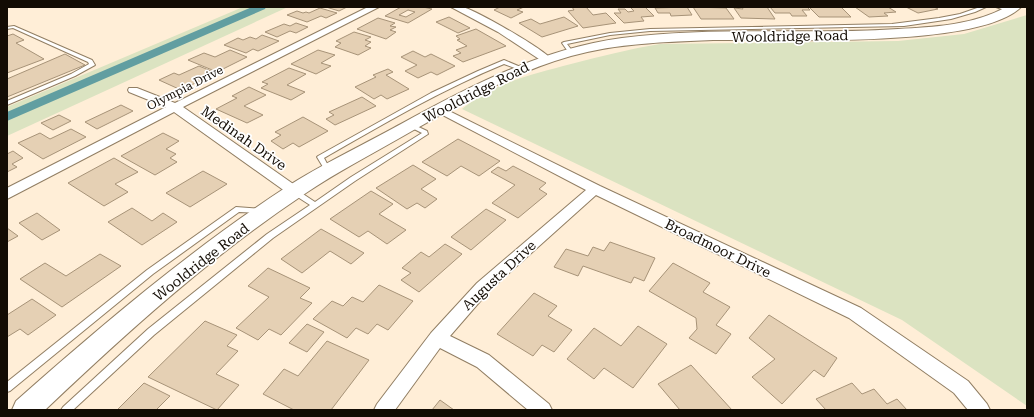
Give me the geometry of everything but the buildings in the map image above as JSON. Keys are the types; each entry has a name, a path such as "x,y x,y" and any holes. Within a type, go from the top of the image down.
{"street":[{"name":"Olympia Drive","path":"7,194 175,107 375,7"},
{"path":"455,7 474,15 503,31 546,59"},
{"name":"Wooldridge Road","path":"26,410 101,341 215,248 265,212 328,171 476,88 520,68 571,52 619,43 661,39 813,31 897,33 933,30 965,25 989,19 1008,8"},
{"name":"Medinah Drive","path":"133,90 175,107 294,192"},
{"name":"Broadmoor Drive","path":"439,109 595,189 855,314 961,387 980,410"},
{"name":"Augusta Drive","path":"384,410 437,338 483,287 595,189"},
{"path":"437,338 483,361 542,410"}],"lane":[{"path":"813,31 917,23 948,18 984,7"},
{"path":"7,28 14,27 90,62 92,65 73,75 7,103"},
{"path":"328,171 320,157 427,97 470,75 504,62 520,68"},
{"path":"66,410 152,332 270,236 352,179 425,134 425,132 410,125"},
{"path":"294,192 315,205"},
{"path":"7,388 150,272 238,209 265,212"}],"green space":[{"path":"243,7 288,7 7,136 7,107"},
{"path":"1027,15 1027,406 902,320 462,109 487,92 514,80 604,55 660,44 898,41 964,34"}],"waterway":[{"path":"7,117 261,7"}]}
